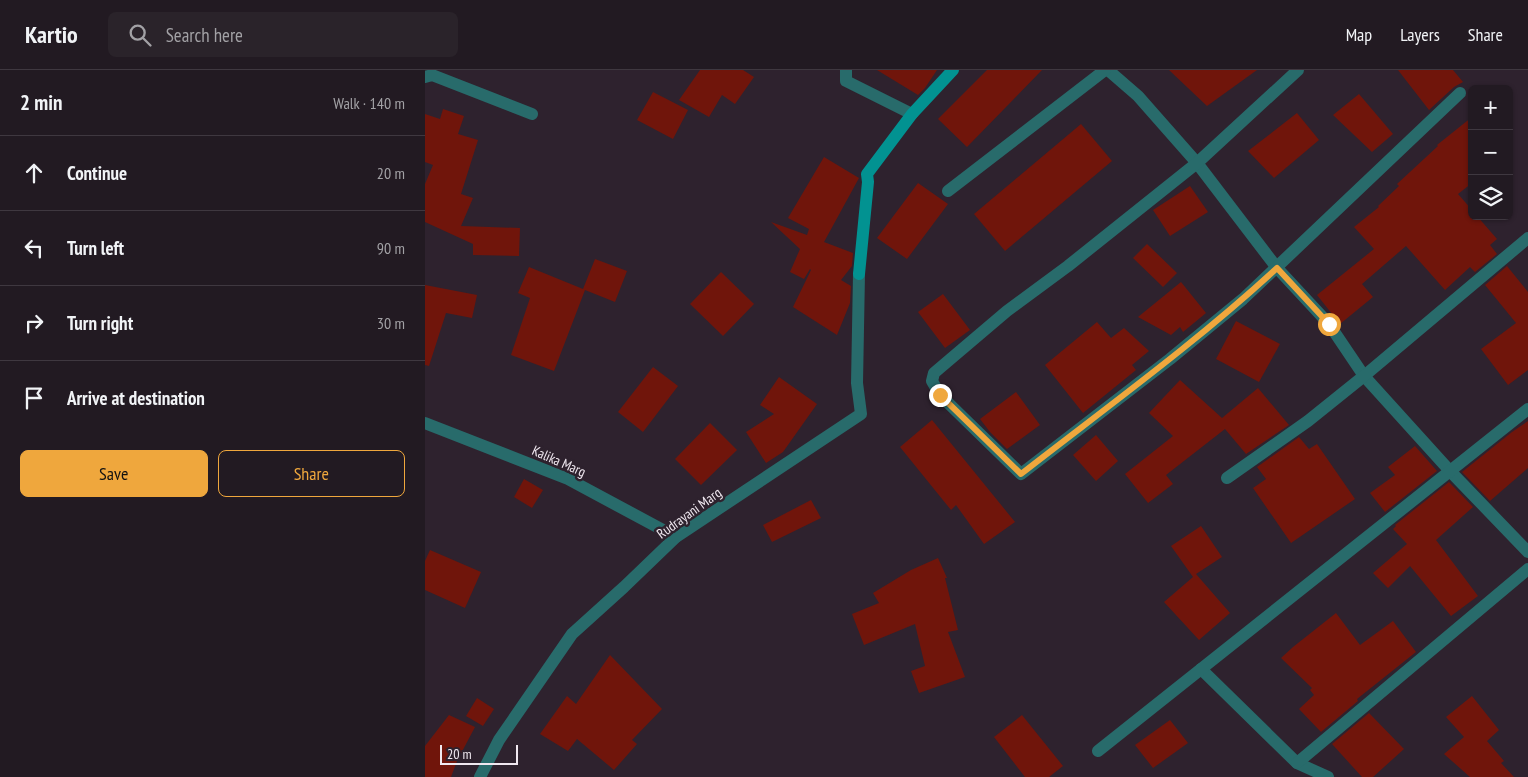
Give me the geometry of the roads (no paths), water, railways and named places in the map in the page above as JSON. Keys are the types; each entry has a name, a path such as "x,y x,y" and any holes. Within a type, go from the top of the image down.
{"street":[{"path":"846,70 847,81 912,114 953,70"},
{"path":"948,191 1107,70 1138,96 1197,162 1277,268 1329,324 1364,376 1449,471 1528,552"},
{"path":"1298,70 1197,162 1068,266 1007,311 934,373 932,381 940,395 1021,474 1177,353 1243,299 1460,93"},
{"path":"425,77 432,75 532,114"},
{"name":"Rudrayani Marg","path":"480,777 499,740 572,634 676,537 861,414 857,383 859,274 868,182 867,174 912,114"},
{"path":"1227,478 1308,421 1528,238"},
{"path":"1098,750 1528,409"},
{"name":"Kalika Marg","path":"425,423 568,479 676,537"},
{"path":"1297,763 1528,568"},
{"path":"1201,669 1297,763 1328,777"}]}
